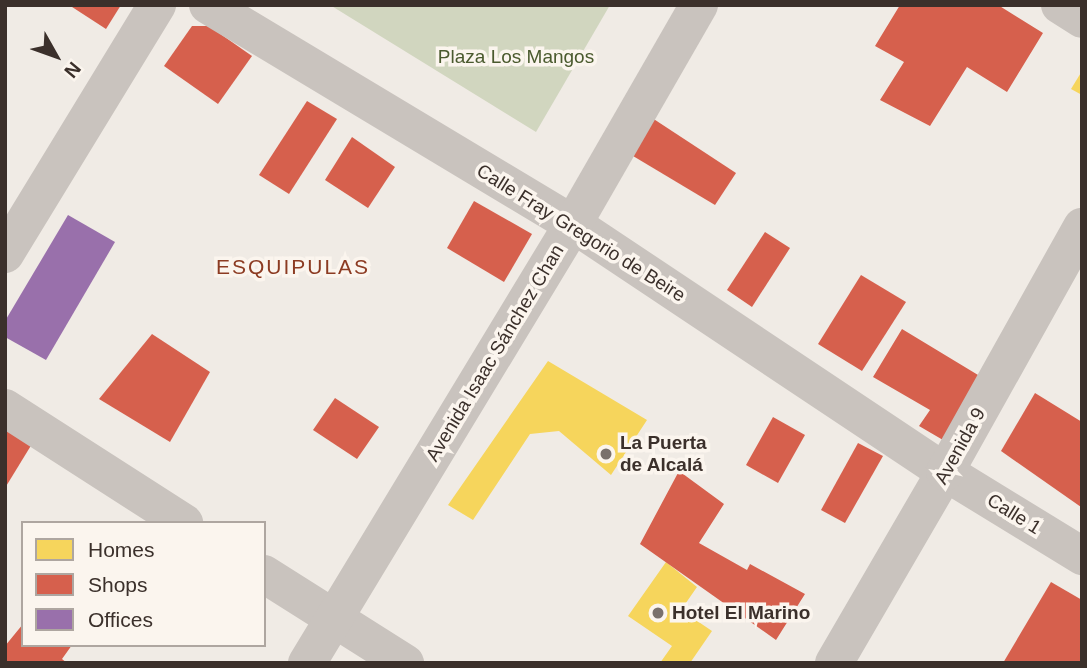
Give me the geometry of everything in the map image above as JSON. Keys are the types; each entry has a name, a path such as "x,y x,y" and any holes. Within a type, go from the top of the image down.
{"street":[{"path":"5,254 157,5"},
{"name":"Calle Fray Gregorio de Beire","path":"208,5 573,224 946,472"},
{"name":"Avenida Isaac Sánchez Chan","path":"307,663 573,224 699,5"},
{"path":"1060,5 1082,19"},
{"name":"Avenida 9","path":"834,663 946,472 1082,227"},
{"path":"5,408 181,521"},
{"name":"Calle 1","path":"946,472 1082,556"},
{"path":"266,575 405,663"}],"green space":[{"name":"Plaza Los Mangos","path":"330,5 610,5 536,132"}],"building: Homes":[{"path":"1082,71 1082,95 1071,89"},
{"name":"La Puerta de Alcalá","path":"548,361 647,420 611,475 559,431 530,434 473,520 448,505"},
{"name":"Hotel El Marino","path":"666,562 697,587 681,610 712,631 690,663 660,663 672,646 628,616"}],"building: Shops":[{"path":"69,5 121,5 106,29"},
{"path":"900,5 998,5 1043,33 1007,92 967,67 930,126 880,100 904,62 875,46"},
{"path":"192,26 209,26 252,56 218,104 164,66"},
{"path":"307,101 337,119 289,194 259,175"},
{"path":"643,112 736,173 715,205 623,150"},
{"path":"352,137 395,167 368,208 325,180"},
{"path":"474,201 532,234 504,282 447,248"},
{"path":"765,232 790,248 752,307 727,290"},
{"path":"861,275 906,302 862,371 818,344"},
{"path":"902,329 983,378 943,440 919,426 930,410 873,377"},
{"path":"152,334 210,372 170,442 99,399"},
{"path":"1035,393 1082,422 1081,507 1001,451"},
{"path":"335,398 379,427 357,459 313,430"},
{"path":"773,417 805,435 778,483 746,465"},
{"path":"5,421 35,439 5,488"},
{"path":"858,443 883,456 845,523 821,510"},
{"path":"679,471 724,504 699,543 747,570 750,564 805,594 776,640 640,544"},
{"path":"1051,582 1082,600 1082,663 1003,663"},
{"path":"21,626 21,647 71,647 62,659 67,663 5,663 5,646"}],"building: Offices":[{"path":"68,215 115,242 46,360 5,337 5,321"}],"place":[{"name":"La Puerta de Alcalá","path":"606,454"},
{"name":"Hotel El Marino","path":"658,613"}],"district":[{"name":"ESQUIPULAS","path":"293,267"}]}
